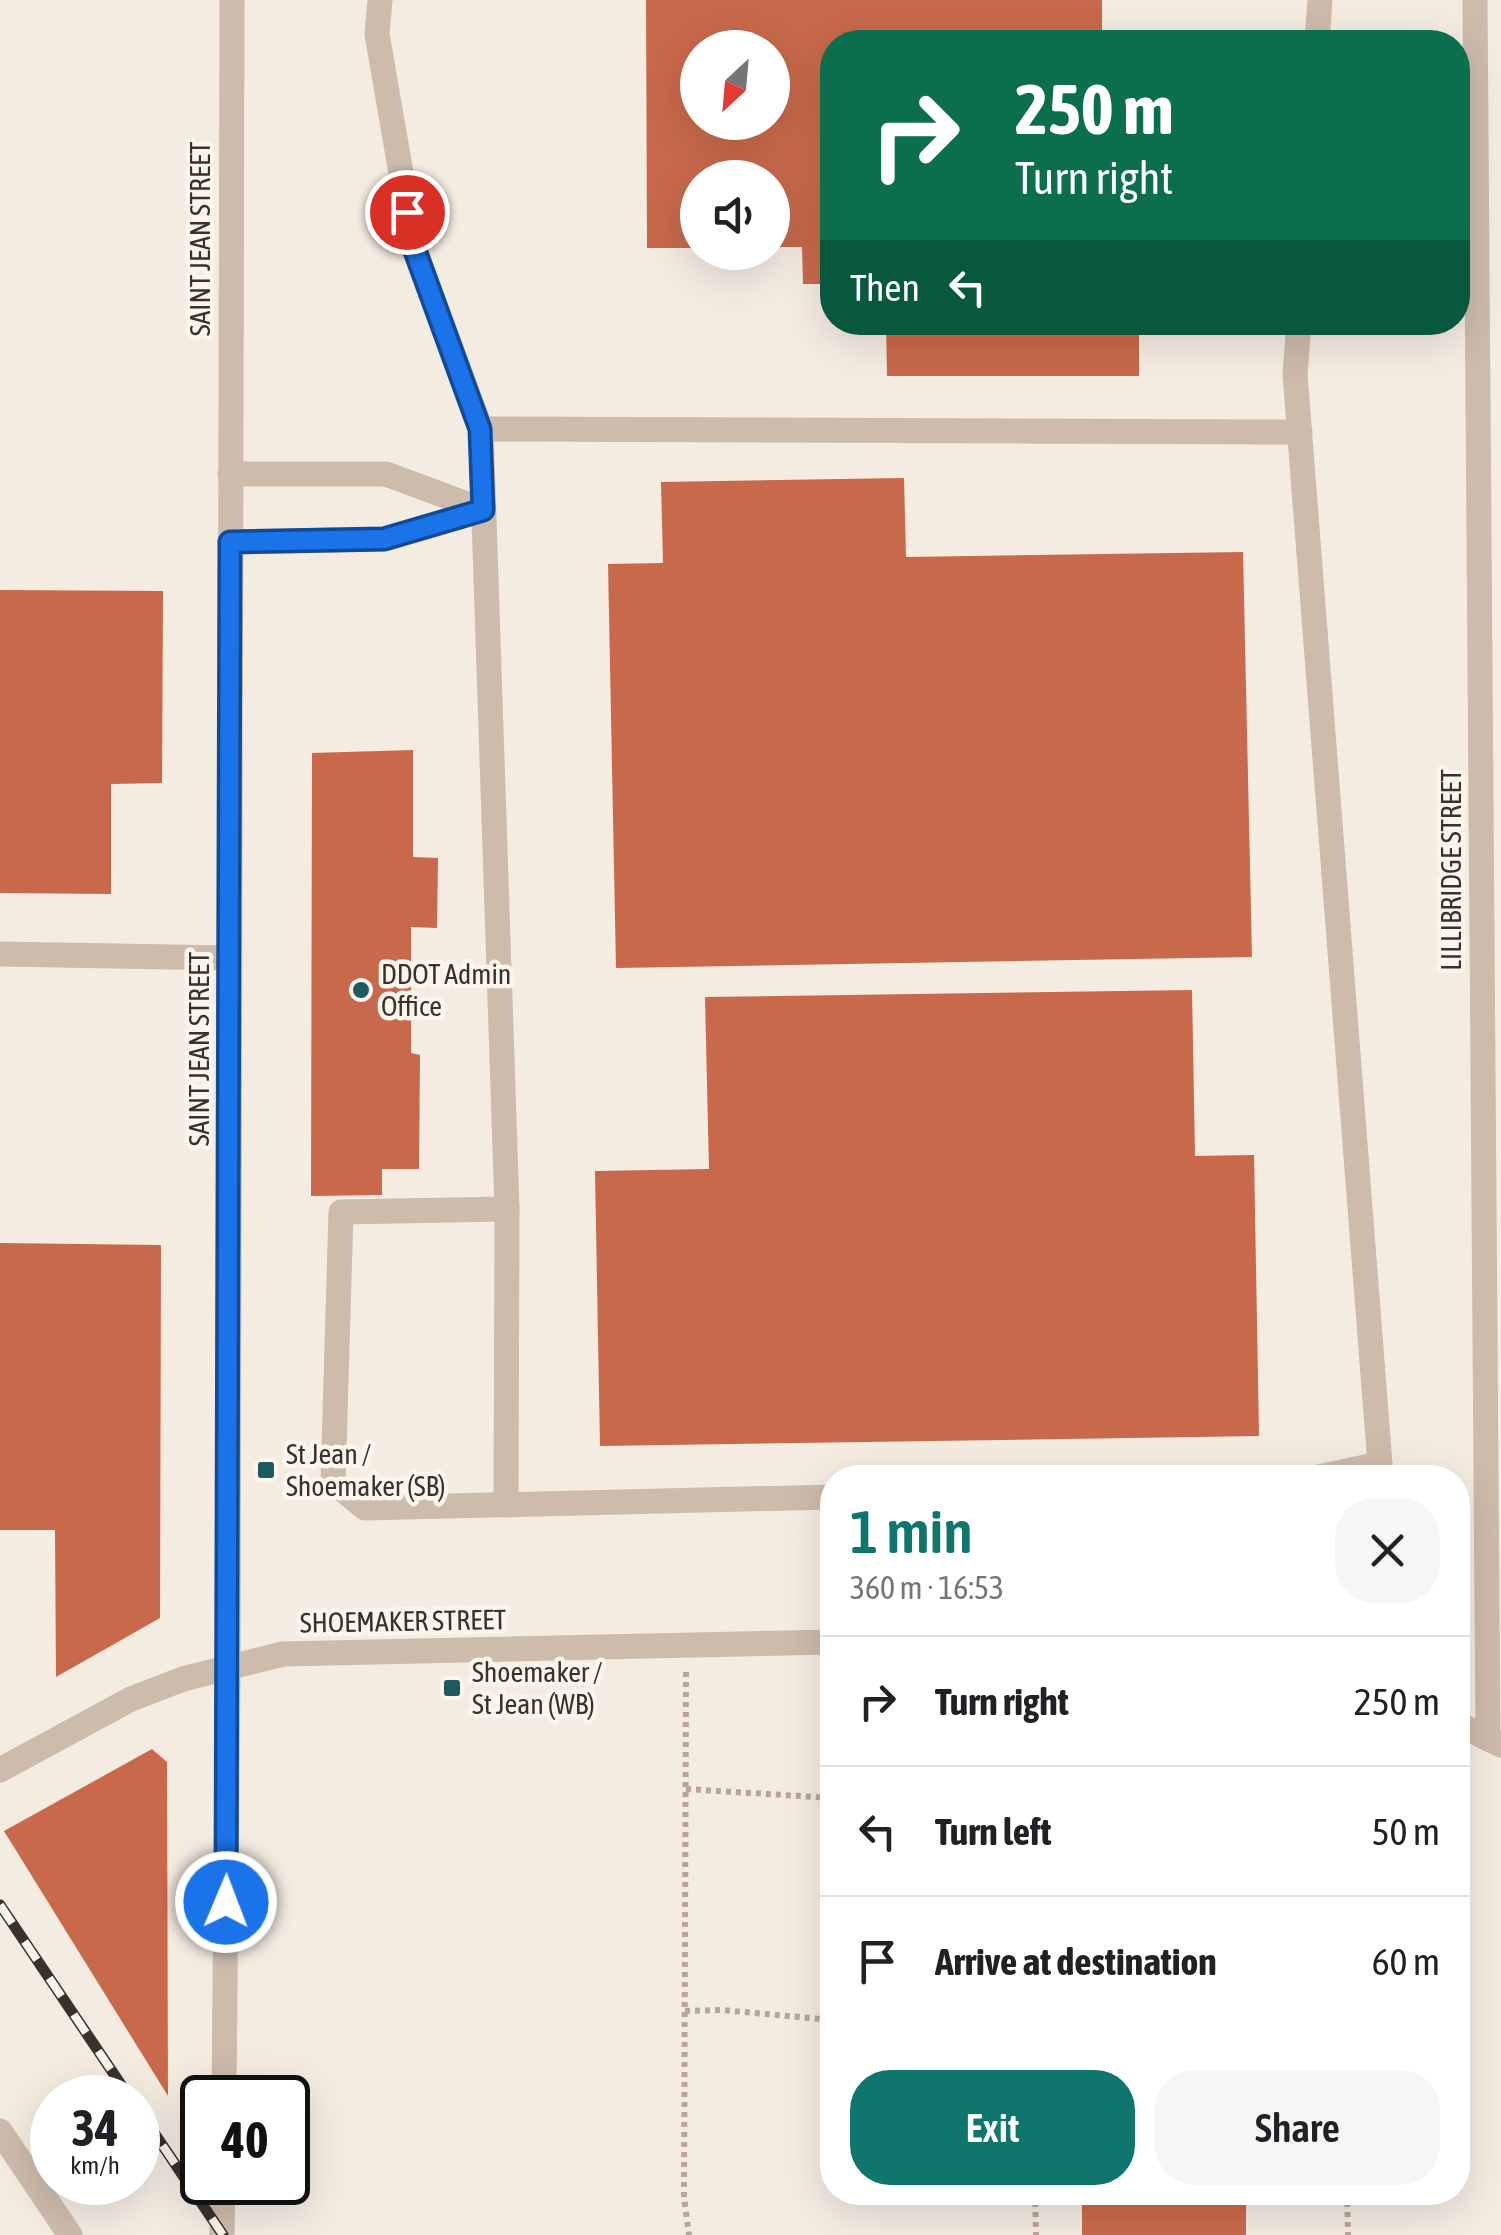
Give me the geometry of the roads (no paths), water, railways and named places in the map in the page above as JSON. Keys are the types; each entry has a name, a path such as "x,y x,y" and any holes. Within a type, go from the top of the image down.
{"street":[{"name":"SAINT JEAN STREET","path":"224,2075 232,0"},
{"path":"380,0 376,34 414,248 480,429 507,1209 506,1504"},
{"path":"1319,30 1320,0"},
{"name":"LILLIBRIDGE STREET","path":"1475,0 1494,1742"},
{"path":"1298,335 1300,432 1381,1465"},
{"path":"480,429 1300,432"},
{"path":"230,474 386,474 483,510"},
{"path":"230,542 384,539 483,510"},
{"path":"0,954 229,958"},
{"path":"507,1209 341,1212 333,1482 365,1508 820,1497"},
{"name":"SHOEMAKER STREET","path":"0,1770 132,1699 183,1679 284,1654 820,1642"},
{"path":"1470,1730 1494,1742"},
{"path":"0,2132 70,2235"},
{"path":"222,2205 222,2235"}],"railway":[{"path":"0,1905 115,2075"},
{"path":"160,2142 223,2235"}],"place":[{"name":"DDOT Admin Office","path":"361,990"},
{"name":"St Jean / Shoemaker (SB)","path":"266,1470"},
{"name":"Shoemaker / St Jean (WB)","path":"452,1688"}]}
